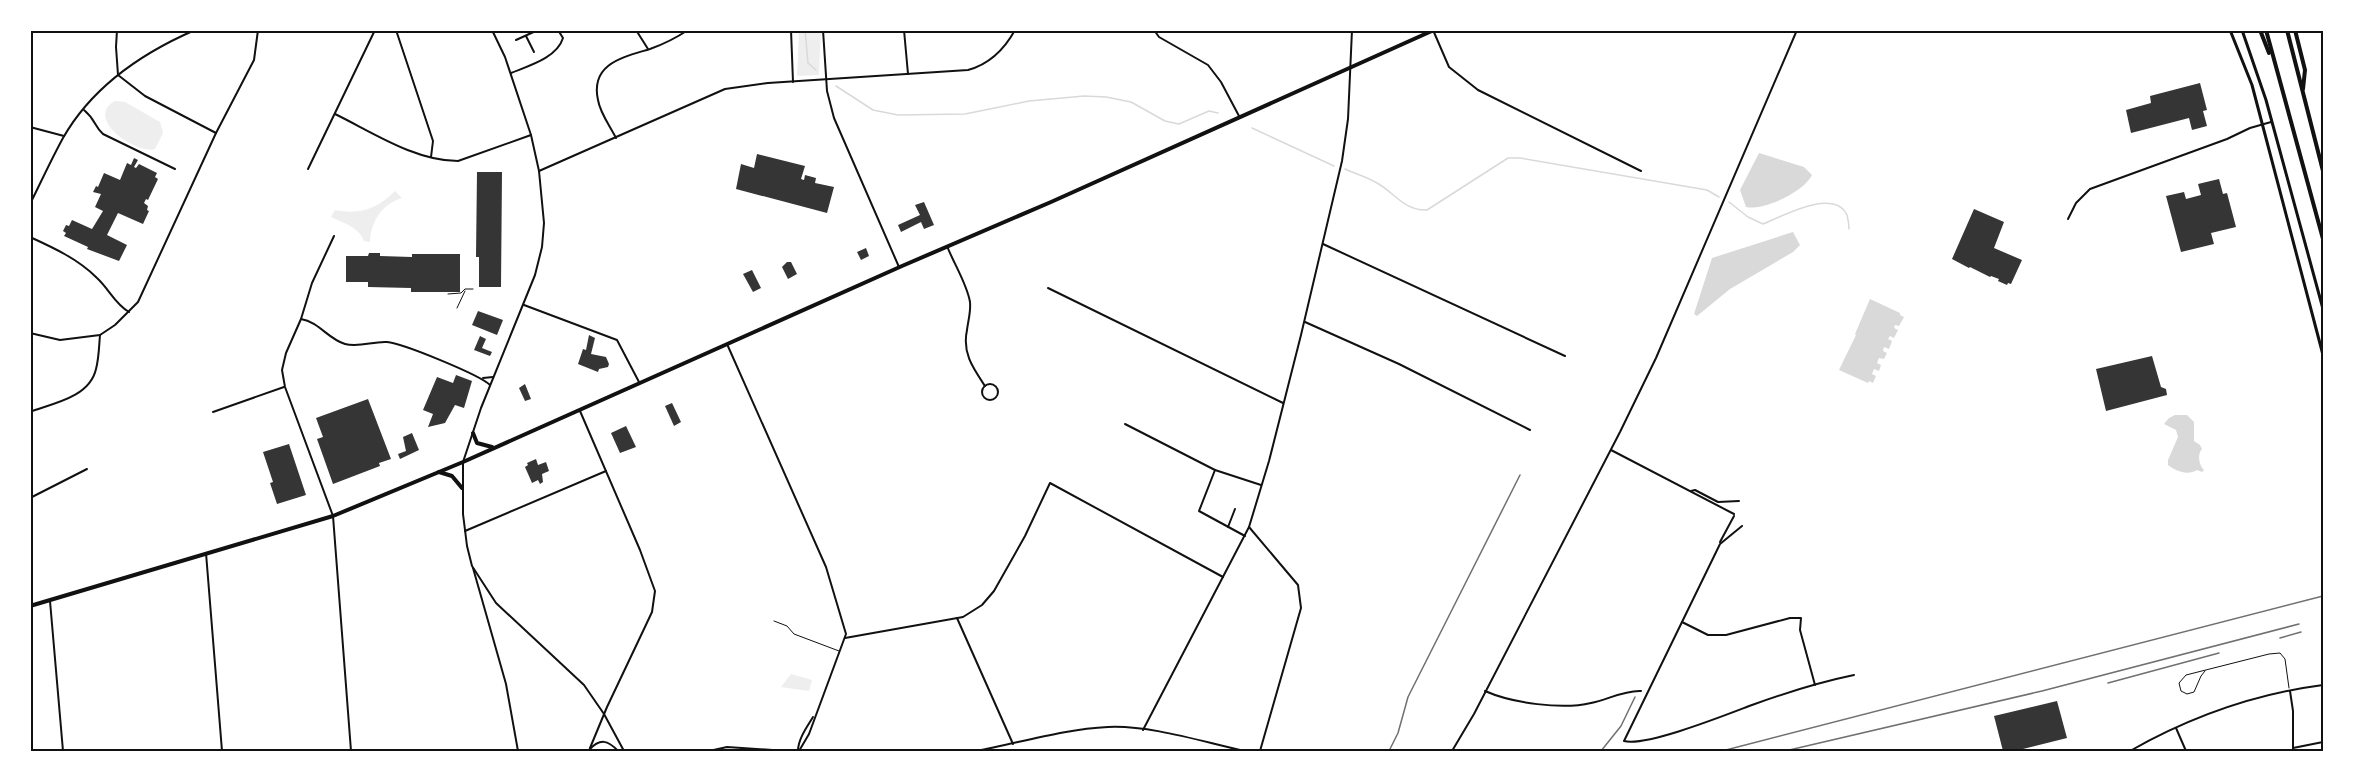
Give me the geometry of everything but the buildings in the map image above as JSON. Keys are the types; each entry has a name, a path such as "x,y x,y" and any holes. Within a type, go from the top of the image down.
{"highway":[{"path":"30,606 333,516 463,462 1434,30"},
{"path":"2260,30 2275,68"},
{"path":"2266,30 2323,239"},
{"path":"2287,30 2323,171"},
{"path":"2295,30 2305,70 2303,92"},
{"path":"472,433 477,443 491,448 498,446"},
{"path":"438,472 452,476 462,488"}],"main road":[{"path":"2230,30 2252,85 2323,355"},
{"path":"2242,30 2250,48 2272,122 2323,309"}],"street":[{"path":"117,30 118,75 145,96 216,133"},
{"path":"30,204 64,136 101,90 131,63 195,30"},
{"path":"30,333 60,340 99,335 129,313 138,302 216,133 254,60 258,30"},
{"path":"308,169 375,30"},
{"path":"396,30 433,141 432,157"},
{"path":"492,30 511,73 531,135 539,171 544,223 542,247 524,305 493,377 463,462 462,488 465,531 472,566 506,684 518,751"},
{"path":"516,40 538,30"},
{"path":"511,73 541,61 560,46 563,38 558,30"},
{"path":"636,30 648,50"},
{"path":"616,138 598,100 600,76 607,66 617,59 648,50 688,30"},
{"path":"791,30 793,82"},
{"path":"823,30 826,80 837,127 900,267"},
{"path":"904,30 908,74"},
{"path":"539,171 725,89 793,82 952,72 983,66 1004,47 1015,30"},
{"path":"1154,30 1159,37 1208,65 1221,81 1239,116"},
{"path":"1143,730 1245,536 1262,485 1305,322 1342,161 1348,119 1352,30"},
{"path":"1434,30 1449,68 1478,90 1641,171"},
{"path":"1452,751 1611,450 1656,358 1797,30"},
{"path":"526,36 534,52"},
{"path":"84,110 93,118 98,130 103,134 175,169"},
{"path":"335,114 412,151 458,161 531,135"},
{"path":"2068,219 2076,203 2090,189 2272,122"},
{"path":"30,127 64,136"},
{"path":"334,236 306,297 301,319 282,370 285,387 333,516 351,751"},
{"path":"30,237 79,262 129,313"},
{"path":"1323,244 1565,356"},
{"path":"947,246 970,301 966,337 967,353 970,363 985,386"},
{"path":"1048,288 1283,403"},
{"path":"524,305 617,340 639,383"},
{"path":"301,319 316,325 346,344 395,343 483,378 490,385"},
{"path":"1305,322 1399,364 1530,430"},
{"path":"33,411 82,391 90,383 96,369 99,335"},
{"path":"727,344 825,567 846,638 814,715 798,746 799,751"},
{"path":"483,378 493,377"},
{"path":"991,385 996,388 995,399 989,400 983,397 981,392 985,386 991,385"},
{"path":"213,412 285,387"},
{"path":"579,410 640,550 655,591 652,612 589,750"},
{"path":"1125,424 1215,470 1262,485"},
{"path":"1611,450 1734,515 1624,741 1640,741 1695,727 1815,685 1854,675"},
{"path":"30,498 87,469"},
{"path":"1215,470 1200,511 1245,536"},
{"path":"465,531 606,471"},
{"path":"846,638 957,618 970,614 982,605 994,591 1025,536 1050,483 1223,577"},
{"path":"1691,491 1695,490 1718,502 1739,501"},
{"path":"1228,527 1235,509"},
{"path":"1720,544 1742,526"},
{"path":"1249,527 1298,585 1301,608 1260,751"},
{"path":"206,552 222,751"},
{"path":"472,566 496,603 584,685 604,714 624,751"},
{"path":"50,600 63,751"},
{"path":"957,618 1013,744"},
{"path":"1682,622 1708,634 1726,634 1790,618 1801,618 1800,630 1815,685"},
{"path":"2130,751 2176,728 2231,706 2268,694 2323,685"},
{"path":"2290,690 2293,711 2293,749 2323,742"},
{"path":"1485,692 1500,698 1567,706 1589,704 1633,691 1641,691"},
{"path":"976,751 1110,727 1143,730 1245,751"},
{"path":"2176,728 2186,751"},
{"path":"589,750 594,744 603,741 612,744 618,751"},
{"path":"709,751 727,747 787,751"}],"lane":[{"path":"774,621 787,626 794,634 840,652"},
{"path":"2205,670 2194,693 2187,694 2180,689 2179,683 2184,676 2205,670 2280,653 2285,659 2290,690"}],"path":[{"path":"448,294 473,289"},
{"path":"457,308 466,290"}],"shaded area":[{"path":"799,30 821,30 819,75 797,76"},
{"path":"115,101 125,102 160,122 163,133 155,149 137,147 126,141 109,126 105,117 107,108"},
{"path":"1759,153 1804,167 1812,175 1801,188 1782,199 1762,206 1746,207 1740,190"},
{"path":"395,191 402,198 389,204 379,214 375,220 370,242 364,241 362,236 350,226 331,217 335,210 352,212 368,209 382,202"},
{"path":"1793,232 1800,245 1793,252 1730,289 1697,316 1694,314 1712,258"},
{"path":"1870,299 1904,317 1899,326 1895,325 1894,328 1898,330 1894,338 1890,336 1888,339 1892,341 1889,349 1884,347 1883,351 1887,353 1884,359 1879,358 1877,363 1881,365 1879,371 1874,369 1872,374 1876,376 1873,383 1839,370"},
{"path":"2175,415 2187,415 2194,422 2194,441 2202,449 2199,460 2204,470 2202,472 2197,470 2189,473 2182,472 2168,465 2178,437 2176,430 2164,424"},
{"path":"791,674 812,680 809,691 781,687"}],"waterway":[{"path":"805,30 808,63 816,70"},
{"path":"836,86 873,110 898,115 965,114 1029,101 1084,96 1131,102 1165,121 1179,124 1209,111 1218,113"},
{"path":"1252,128 1334,166"},
{"path":"1345,169 1373,181 1406,205 1419,210 1427,210 1508,158 1520,158 1707,190 1719,197"},
{"path":"1729,202 1748,217 1763,224 1807,206 1831,204 1840,207 1847,215 1849,229"}],"railway":[{"path":"1389,751 1398,733 1408,697 1520,475"},
{"path":"1722,751 2323,596"},
{"path":"1785,751 2042,691 2299,624"},
{"path":"2280,638 2301,632"},
{"path":"2108,683 2219,653"},
{"path":"1601,751 1621,726 1635,697"}]}
